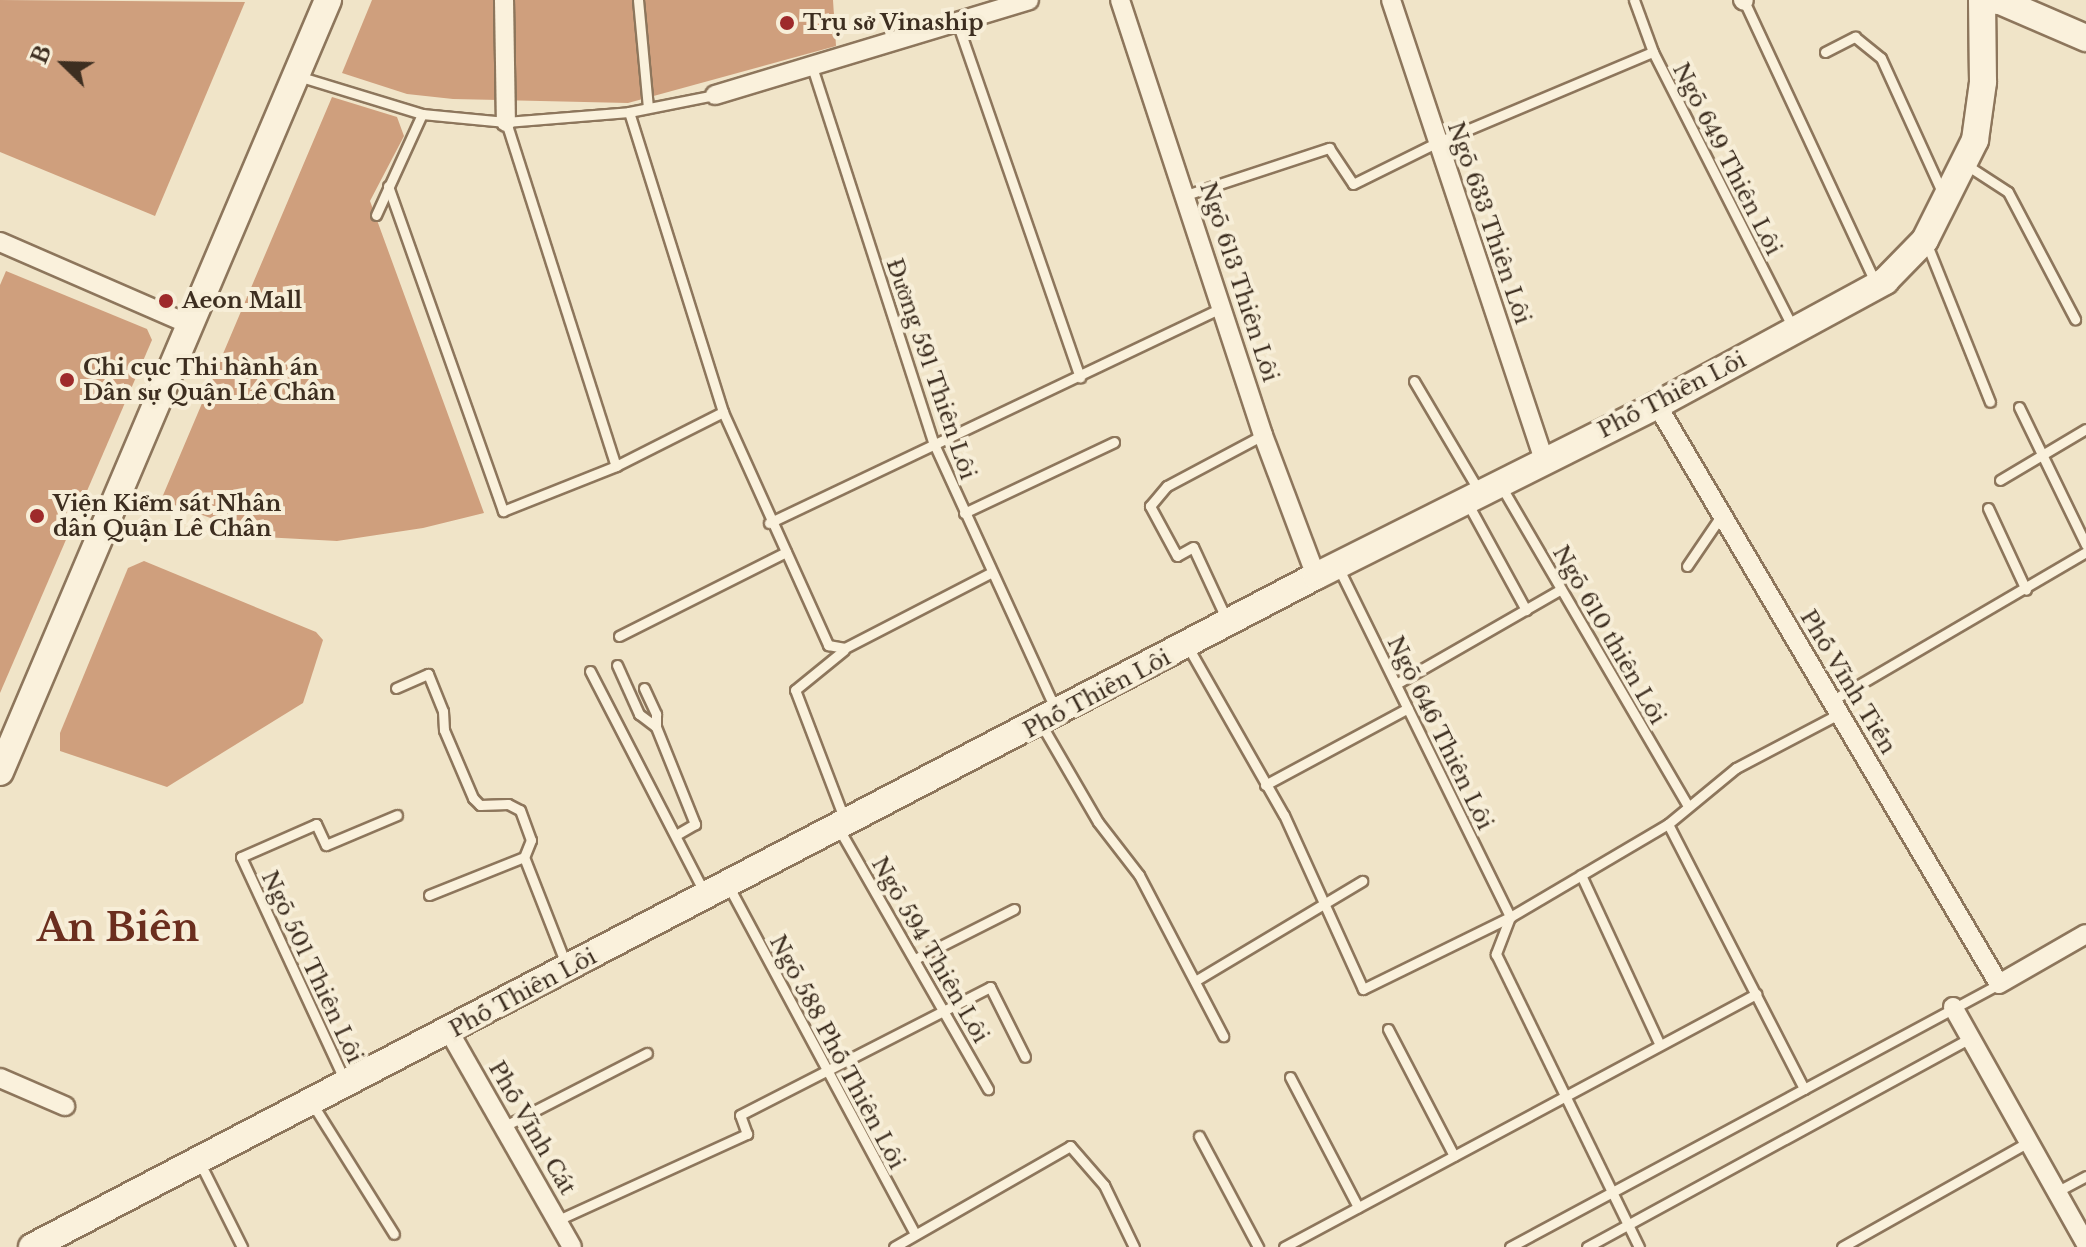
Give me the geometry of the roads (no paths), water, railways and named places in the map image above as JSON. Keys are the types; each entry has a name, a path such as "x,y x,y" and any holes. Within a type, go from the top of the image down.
{"main road":[{"path":"0,772 328,0"},
{"path":"1984,0 2001,0 2086,38"},
{"name":"Phố Thiên Lôi","path":"32,1247 450,1033 1188,647 1327,571 1657,405 1877,285 1905,264 1925,240 1948,202 1975,140 1983,82 1984,0"}],"street":[{"path":"504,0 506,122"},
{"path":"715,95 813,70 1029,0"},
{"name":"Ngõ 613 Thiên Lôi","path":"1120,0 1263,435 1327,571"},
{"name":"Ngõ 633 Thiên Lôi","path":"1391,0 1544,461"},
{"path":"0,242 191,325"},
{"name":"Phố Vĩnh Tiến","path":"1657,405 1999,984"},
{"path":"1999,984 2086,934"},
{"path":"1953,1007 2058,1191 2082,1244"},
{"name":"Phố Vĩnh Cát","path":"450,1033 501,1128 572,1247"},
{"path":"0,1078 65,1106"}],"lane":[{"path":"638,0 648,108"},
{"name":"Ngõ 649 Thiên Lôi","path":"1634,0 1653,52 1795,331"},
{"path":"1743,1 1877,285"},
{"path":"958,25 1080,377"},
{"path":"1825,52 1855,37 1881,58 1948,202"},
{"path":"1186,195 1329,148 1353,184 1436,143 1653,52"},
{"name":"Đường 591 Thiên Lôi","path":"813,70 934,444 992,572 1050,719 1098,822 1139,875 1223,1036"},
{"path":"298,76 422,114 506,122 629,112 715,95"},
{"path":"629,112 723,412 769,523 786,552 828,645 836,650 850,646 992,572"},
{"path":"376,215 422,114"},
{"path":"506,122 616,466"},
{"path":"1965,164 2008,192 2075,319"},
{"path":"388,186 503,511 616,466 723,412"},
{"path":"1925,240 1990,402"},
{"path":"769,523 1223,307"},
{"path":"1414,381 1482,493 1526,610"},
{"path":"2019,407 2086,545"},
{"path":"2000,480 2086,429"},
{"path":"1229,625 1193,547 1177,556 1150,506 1167,486 1263,435"},
{"path":"964,513 1114,442"},
{"name":"Ngõ 610 thiên Lôi","path":"1482,493 1561,589 1687,804"},
{"path":"1988,508 2026,590"},
{"path":"1687,566 1721,516"},
{"path":"619,636 786,552"},
{"path":"1188,647 1265,785 1363,989 1510,917 1668,824 1687,804 1736,768 2086,552"},
{"name":"Ngõ 646 Thiên Lôi","path":"1327,571 1396,684 1510,917"},
{"path":"1396,684 1561,589"},
{"name":"Ngõ 594 Thiên Lôi","path":"850,646 795,690 842,827 988,1089"},
{"path":"617,665 639,714 656,727"},
{"name":"Ngõ 588 Phố Thiên Lôi","path":"590,671 662,818 717,891 827,1072 915,1234"},
{"path":"396,688 428,674 443,711 444,730 473,798 480,805 508,804 520,810 531,840 524,857 568,969"},
{"path":"644,688 656,714 656,727 695,824 676,835"},
{"path":"1265,785 1408,708"},
{"name":"Ngõ 501 Thiên Lôi","path":"347,1084 241,857 316,824 326,845 397,815"},
{"path":"1668,824 1804,1089"},
{"path":"429,895 524,857"},
{"path":"1581,875 1660,1045"},
{"path":"1195,981 1362,881"},
{"path":"915,959 1014,909"},
{"path":"1510,917 1496,954 1639,1247"},
{"path":"1510,1247 1999,984"},
{"path":"558,1220 747,1134 740,1115 990,987 1025,1057"},
{"path":"1284,1247 1756,994"},
{"path":"1388,1029 1454,1156"},
{"path":"1587,1247 1970,1038"},
{"path":"501,1128 647,1053"},
{"path":"1290,1077 1358,1207"},
{"path":"311,1102 394,1234"},
{"path":"1199,1136 1258,1247"},
{"path":"1842,1247 2030,1141"},
{"path":"894,1247 1070,1146 1104,1185 1134,1247"},
{"path":"199,1161 242,1247"},
{"path":"2058,1191 2086,1176"}],"place":[{"name":"Trụ sở Vinaship","path":"787,23"},
{"name":"Aeon Mall","path":"166,301"},
{"name":"Chi cục Thi hành án Dân sự Quận Lê Chân","path":"67,380"},
{"name":"Viện Kiểm sát Nhân dân Quận Lê Chân","path":"37,516"}],"district":[{"name":"An Biên","path":"118,928"}]}
